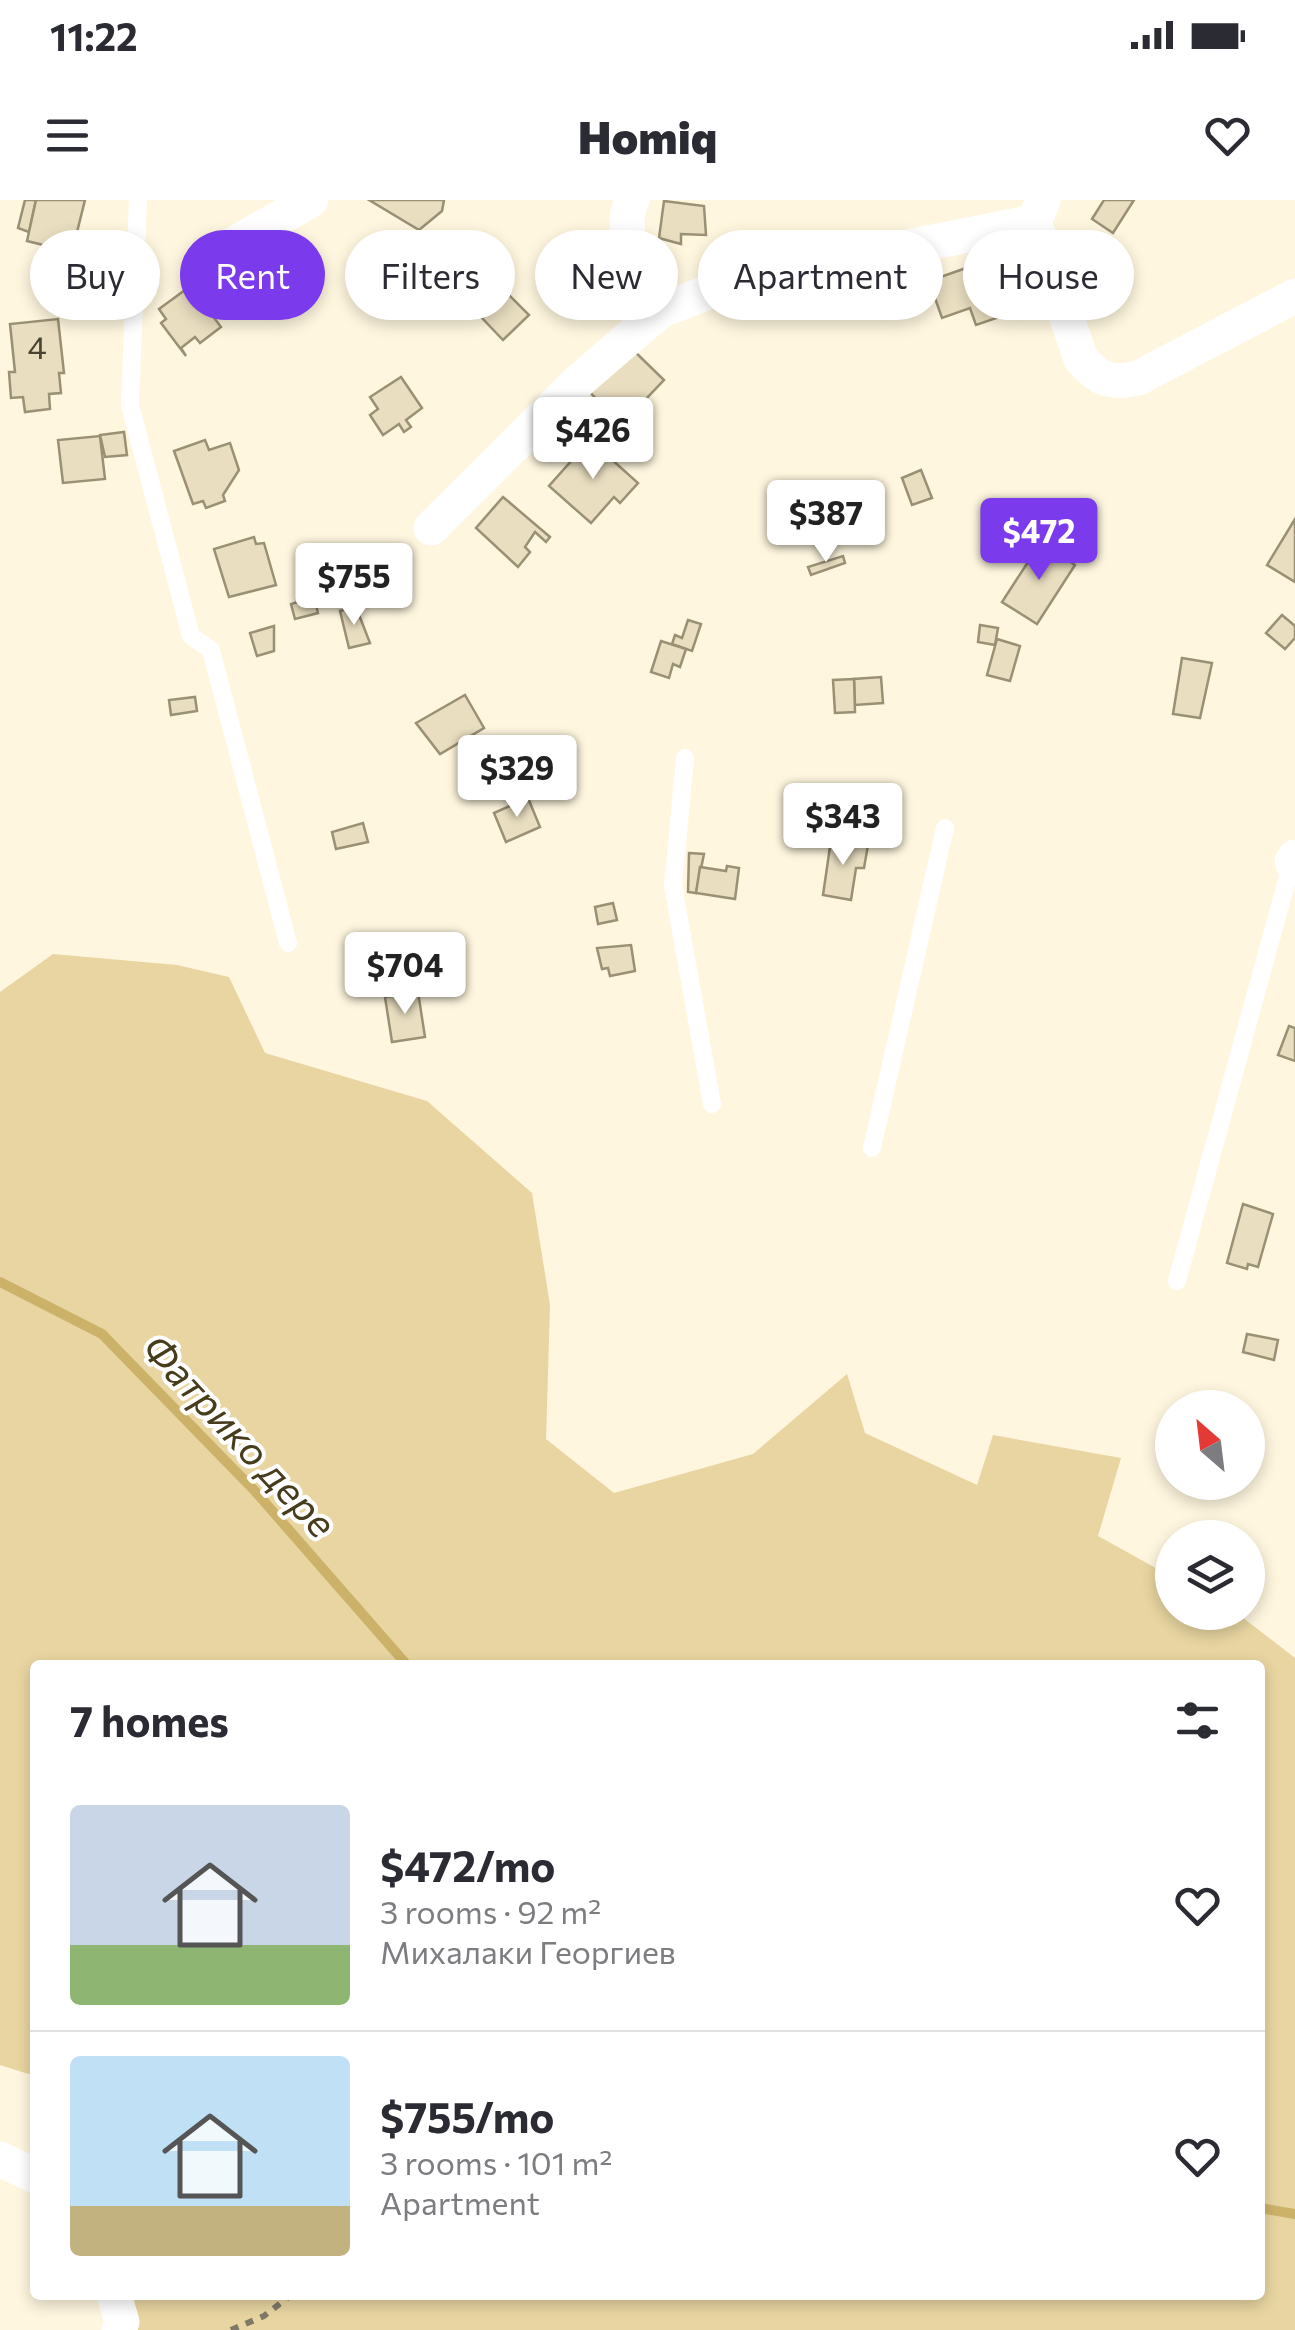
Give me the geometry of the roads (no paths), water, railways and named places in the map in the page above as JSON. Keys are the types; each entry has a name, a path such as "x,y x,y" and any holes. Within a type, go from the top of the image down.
{"street":[{"path":"258,230 311,200"},
{"path":"625,230 632,200"},
{"path":"678,303 737,282 1038,211 1081,360 1096,377 1117,382 1138,378 1295,296"},
{"path":"431,528 580,380 649,320"},
{"path":"0,2159 15,2162 30,2172"},
{"path":"115,2300 122,2322 119,2330"}],"lane":[{"path":"138,200 130,405 191,636 211,650 288,943"},
{"path":"686,758 674,886 712,1104"},
{"path":"872,1148 945,828"},
{"path":"1178,1281 1293,860"}],"waterway":[{"name":"Фатрико дере","path":"0,1282 102,1334 254,1490 403,1660"},
{"name":"Фатрико дере","path":"1265,2209 1295,2214"}]}
